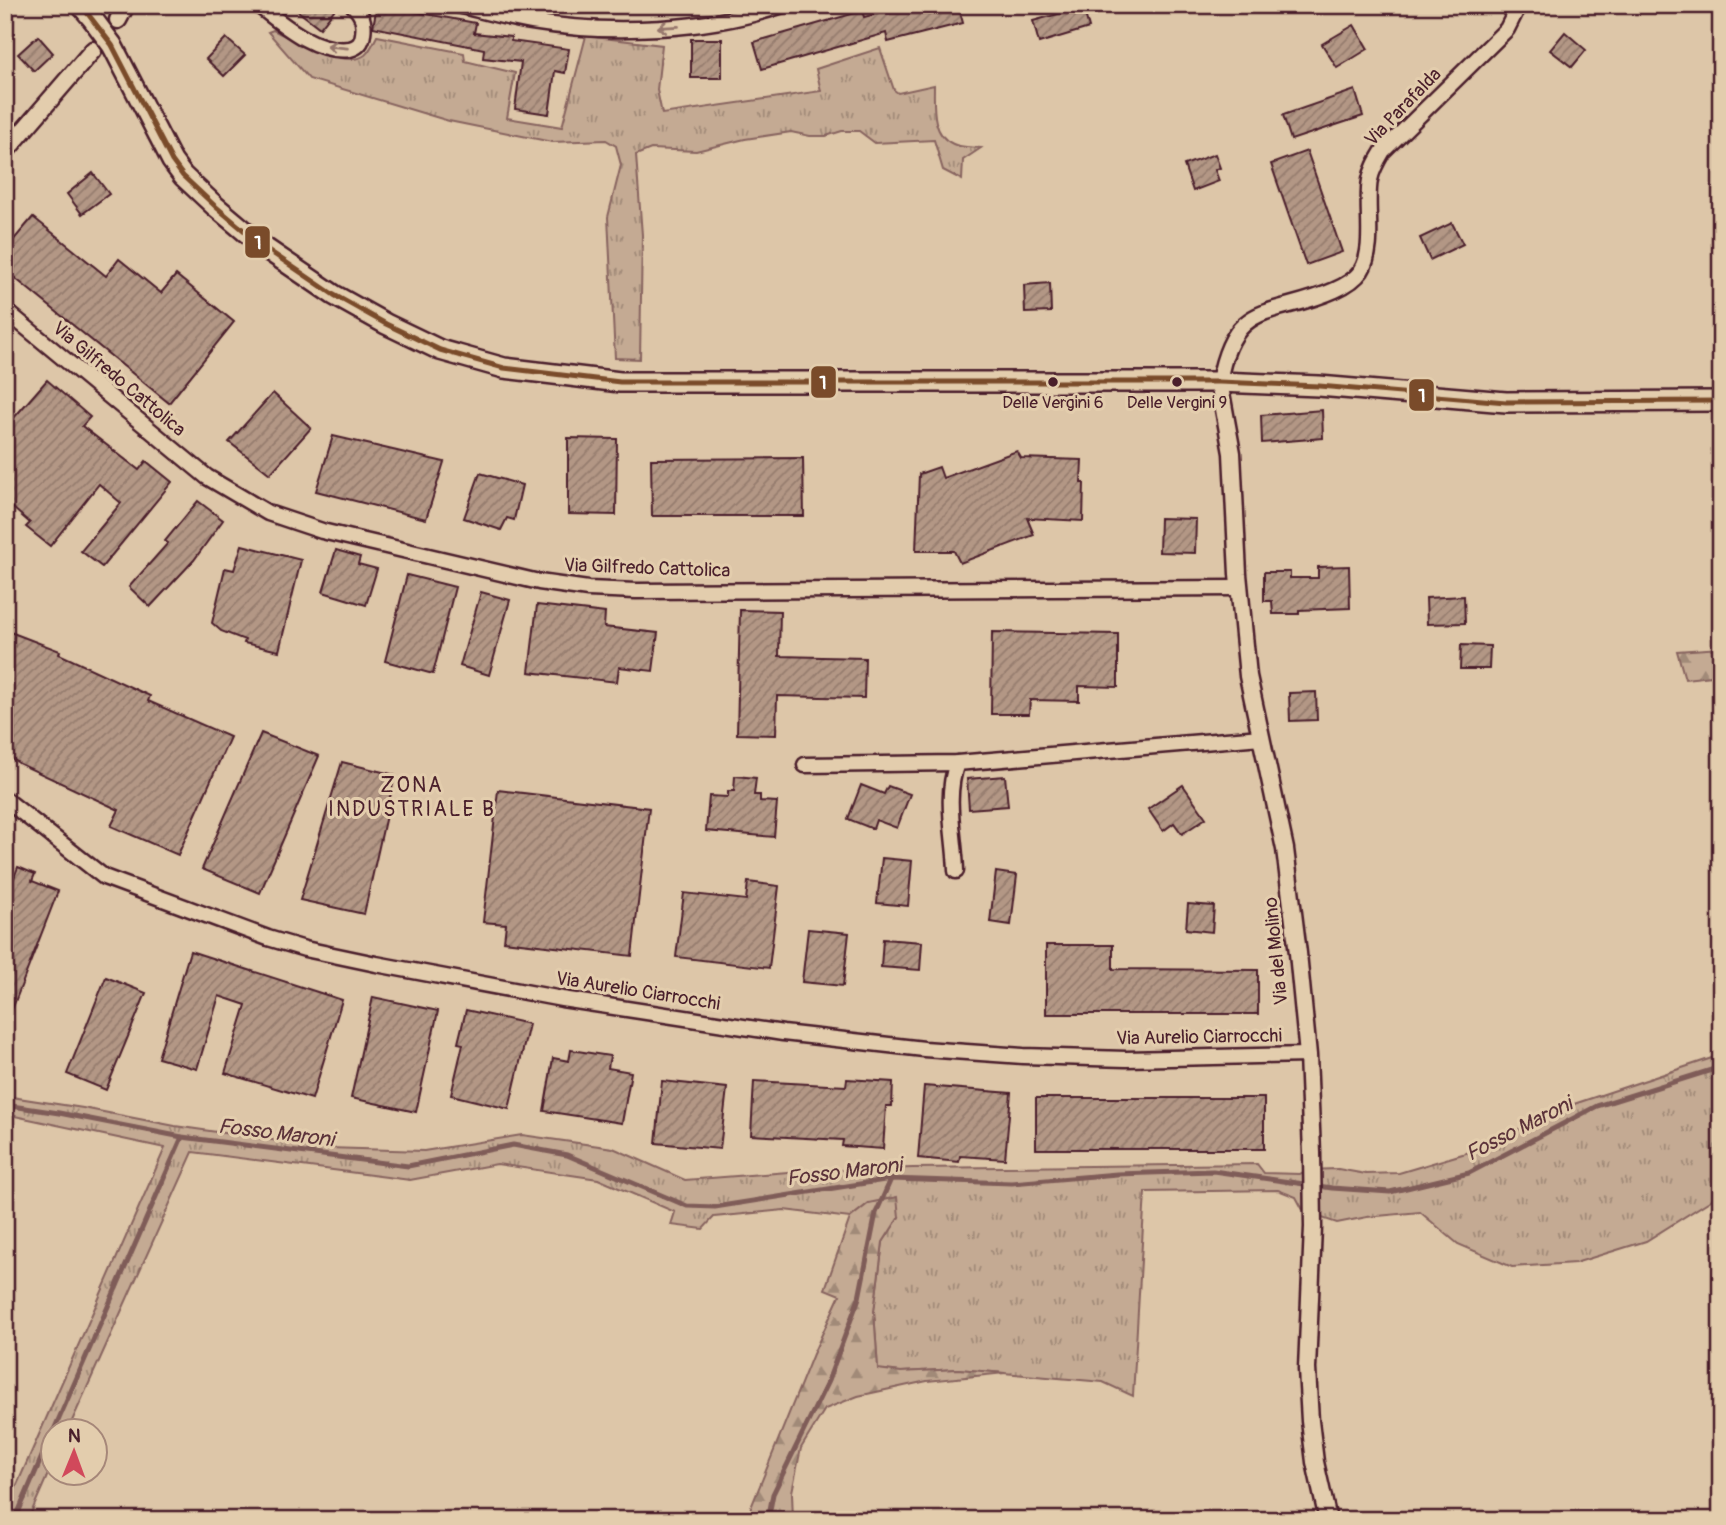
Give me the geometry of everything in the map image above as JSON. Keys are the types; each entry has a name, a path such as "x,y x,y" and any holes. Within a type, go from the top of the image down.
{"main road":[{"path":"86,12 112,45 172,161 183,176 215,206 265,248 334,295 440,350 504,368 620,382 1219,382 1319,386 1506,402 1721,401"}],"street":[{"path":"118,20 126,5"},
{"path":"258,5 316,44 342,50 355,48 363,41 365,27 361,14 353,5"},
{"path":"458,5 533,22 638,29 719,22 762,13 783,5"},
{"name":"Via Parafalda","path":"1219,382 1228,347 1245,323 1257,314 1325,295 1346,285 1361,271 1367,252 1369,183 1374,166 1383,151 1507,29 1519,5"},
{"path":"5,152 93,50"},
{"name":"Via Gilfredo Cattolica","path":"5,310 207,477 268,513 322,531 540,582 588,589 636,590 1239,588"},
{"name":"Via del Molino","path":"1219,382 1232,453 1239,588 1248,676 1285,849 1297,940 1308,1055 1312,1153 1313,1227 1308,1382 1315,1462 1328,1520"},
{"path":"806,765 957,763 1261,737"},
{"path":"956,871 951,803 953,774 957,763"},
{"name":"Via Aurelio Ciarrocchi","path":"5,799 104,877 268,938 376,964 590,1004 783,1033 924,1049 1126,1059 1308,1055"}],"green space":[{"path":"273,30 319,52 345,59 356,59 365,55 377,36 464,53 465,61 515,73 507,118 562,127 586,36 662,45 657,90 662,114 821,91 816,69 880,48 894,90 898,93 934,85 935,119 941,134 956,145 981,148 963,160 962,180 943,170 934,140 875,143 859,131 842,131 826,136 791,132 745,139 696,151 651,149 636,155 642,235 640,359 615,358 608,217 621,165 616,146 606,140 552,142 449,121 309,79 268,32"},
{"path":"1721,648 1721,675 1685,679 1677,651"},
{"path":"1721,1055 1721,1187 1711,1200 1646,1241 1575,1263 1512,1267 1458,1244 1420,1212 1337,1223 1304,1212 1296,1197 1278,1190 1145,1192 1133,1396 1103,1382 958,1369 901,1372 878,1370 874,1311 883,1242 899,1217 869,1203 850,1218 784,1210 714,1217 703,1229 671,1225 675,1212 598,1179 497,1164 410,1180 193,1152 74,1416 47,1416 165,1148 5,1114 5,1096 175,1126 328,1148 424,1151 522,1135 613,1148 685,1180 788,1172 913,1168 1257,1164 1264,1173 1300,1174 1306,1170 1338,1169 1366,1174 1399,1173 1476,1150 1562,1108"},
{"path":"897,1197 899,1217 883,1242 874,1311 878,1369 901,1372 958,1369 1005,1373 927,1381 858,1396 825,1409 801,1448 792,1492 793,1520 746,1520 813,1354 840,1295 825,1289 850,1218 869,1203"},
{"path":"38,1437 38,1486 43,1486 28,1520 5,1520 5,1512"}],"building":[{"path":"290,5 338,5 320,28"},
{"path":"377,5 476,23 474,33 511,37 511,41 569,49 565,73 555,71 549,114 515,109 521,62 483,58 484,49 373,27"},
{"path":"909,5 958,5 963,23 888,42 886,33 762,69 754,42 862,11 864,17"},
{"path":"1083,7 1089,28 1039,43 1033,21"},
{"path":"1354,25 1368,49 1337,68 1322,44"},
{"path":"1565,32 1586,50 1572,67 1550,50"},
{"path":"38,36 53,53 34,71 18,54"},
{"path":"226,38 245,55 224,76 206,59"},
{"path":"691,39 722,39 722,78 691,78"},
{"path":"1355,90 1363,116 1291,140 1283,115"},
{"path":"1307,151 1342,252 1306,265 1271,164"},
{"path":"1215,154 1220,168 1215,170 1219,181 1193,191 1184,165"},
{"path":"93,173 109,194 82,214 67,194"},
{"path":"33,217 106,276 119,259 161,293 176,275 234,322 169,403 5,270 5,250"},
{"path":"1452,223 1463,244 1430,260 1420,238"},
{"path":"1050,283 1051,312 1025,313 1024,285"},
{"path":"47,380 90,417 82,426 139,470 146,461 172,482 102,567 81,551 121,503 99,484 50,546 26,527 30,523 5,501 5,428"},
{"path":"273,393 311,428 270,474 229,442"},
{"path":"1322,410 1323,438 1262,443 1261,415"},
{"path":"333,436 444,462 426,519 316,491"},
{"path":"568,438 617,439 616,515 568,514"},
{"path":"1017,451 1021,458 1082,460 1083,521 1027,518 1034,535 960,563 954,551 916,551 919,474 939,467 943,478"},
{"path":"803,458 804,516 652,516 651,459"},
{"path":"480,473 522,485 514,520 507,518 501,530 464,518"},
{"path":"198,501 223,520 194,560 150,607 129,587 168,543 165,541"},
{"path":"1160,518 1196,519 1195,553 1159,552"},
{"path":"242,545 301,560 279,651 244,643 245,640 221,631 212,623 225,568 234,570"},
{"path":"336,550 360,557 358,564 377,569 366,605 323,592"},
{"path":"1349,566 1350,608 1273,614 1272,601 1264,601 1264,572 1290,572 1290,578 1318,578 1318,567"},
{"path":"407,575 455,587 433,674 385,661"},
{"path":"481,592 510,600 489,675 460,666"},
{"path":"1464,596 1465,623 1427,624 1426,598"},
{"path":"537,605 605,613 604,627 658,633 653,671 619,667 617,682 529,672"},
{"path":"740,610 780,611 779,656 865,658 864,698 777,696 776,735 737,734"},
{"path":"5,630 60,651 59,654 150,696 148,701 230,737 178,855 111,826 119,810 20,764 5,754"},
{"path":"992,632 1118,634 1118,687 1079,686 1079,701 1030,700 1029,714 991,714"},
{"path":"1461,645 1490,646 1489,669 1460,669"},
{"path":"1316,692 1317,720 1290,721 1289,693"},
{"path":"261,733 319,756 260,893 202,869"},
{"path":"342,762 395,775 364,914 300,900"},
{"path":"735,776 756,778 754,795 760,795 760,801 777,802 774,837 706,831 709,796 728,797 728,791 734,791"},
{"path":"1005,776 1008,806 969,809 967,779"},
{"path":"861,785 884,794 888,786 910,794 897,828 876,820 873,829 848,819"},
{"path":"1183,785 1206,818 1182,834 1174,823 1163,831 1148,809"},
{"path":"498,790 649,808 632,956 504,941 506,924 483,922"},
{"path":"882,858 912,861 908,906 877,903"},
{"path":"18,867 35,874 32,881 58,891 6,1025 5,877 13,880"},
{"path":"996,872 1017,875 1011,925 990,922"},
{"path":"748,882 779,886 769,968 676,957 684,893 746,900"},
{"path":"1188,904 1214,906 1212,932 1186,929"},
{"path":"808,929 849,933 843,986 802,982"},
{"path":"883,939 922,942 920,970 881,967"},
{"path":"1046,945 1113,945 1113,969 1258,970 1258,1014 1046,1014"},
{"path":"190,951 342,1000 312,1099 225,1073 246,1005 219,996 197,1069 158,1058"},
{"path":"106,977 146,993 106,1090 67,1074"},
{"path":"373,997 438,1011 416,1112 351,1098"},
{"path":"466,1010 529,1024 509,1109 451,1095 463,1044 458,1043"},
{"path":"571,1050 610,1056 608,1068 631,1072 622,1123 544,1111 553,1058 569,1061"},
{"path":"847,1079 893,1082 892,1106 886,1106 883,1149 842,1146 843,1140 751,1135 754,1081 846,1086"},
{"path":"662,1081 727,1088 720,1149 656,1143"},
{"path":"924,1086 1011,1093 1005,1159 960,1156 959,1162 918,1158"},
{"path":"1036,1098 1264,1098 1264,1149 1036,1149"}],"waterway":[{"name":"Fosso Maroni","path":"5,1105 182,1137 408,1166 513,1145 567,1155 687,1206 715,1207 891,1179 1012,1183 1117,1174 1213,1171 1332,1188 1390,1192 1469,1173 1597,1106 1721,1067"},
{"path":"60,1416 182,1137"},
{"path":"768,1520 773,1494 828,1381 859,1298 876,1213 891,1179"},
{"path":"15,1520 38,1466"}],"transit line":[{"name":"1","path":"81,5 112,45 172,161 183,176 215,206 265,248 334,295 440,350 504,368 620,382 1219,382 1319,386 1506,402 1721,401"}],"place":[{"name":"Delle Vergini 6","path":"1053,382"},
{"name":"Delle Vergini 9","path":"1177,382"}],"district":[{"name":"ZONA INDUSTRIALE B","path":"412,797"}]}
